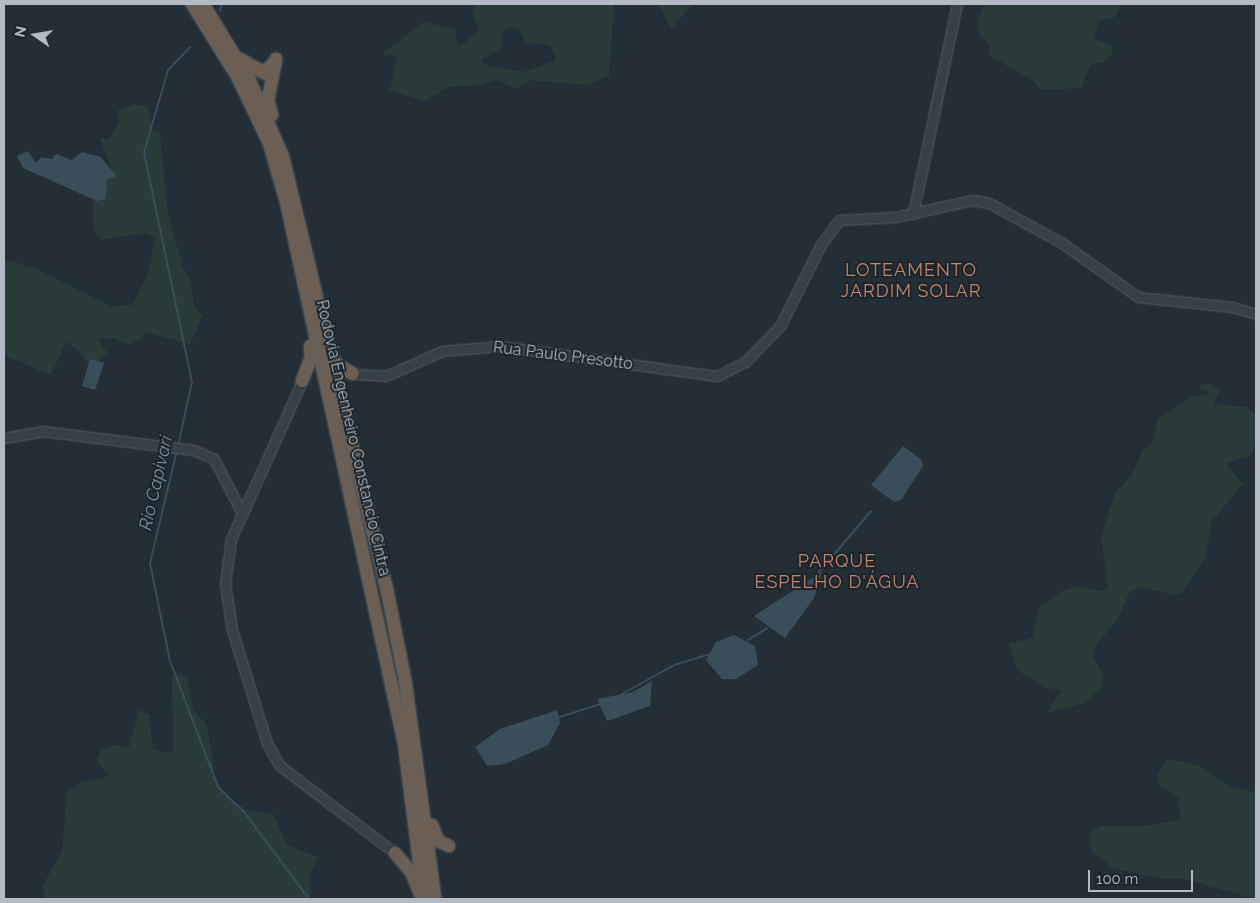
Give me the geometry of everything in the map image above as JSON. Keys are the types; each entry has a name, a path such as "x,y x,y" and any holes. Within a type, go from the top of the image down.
{"highway":[{"name":"Rodovia Engenheiro Constancio Cintra","path":"192,4 238,78 269,143 306,307 386,585 412,730 429,898"},
{"name":"Rodovia Engenheiro Constancio Cintra","path":"205,4 236,56 283,158 320,315 335,408 402,734 429,898"},
{"path":"236,56 264,73 276,59 268,100 283,158"},
{"path":"302,381 312,357 306,307"},
{"path":"320,315 334,362 353,374"},
{"path":"302,381 314,372 335,408"},
{"path":"335,408 336,375 353,374"},
{"path":"412,730 433,831 438,840 449,846 436,857 429,898"},
{"path":"395,853 414,853 419,834"},
{"path":"395,853 429,898"}],"street":[{"path":"957,4 913,214 964,201 989,203 1077,252 1138,297 1232,306 1256,314"},
{"name":"Rua Paulo Presotto","path":"353,374 386,376 442,351 500,346 717,376 745,362 780,326 820,246 840,220 913,214"},
{"path":"302,381 241,511 231,539 225,584 232,630 267,743 280,766 395,853"},
{"path":"4,438 42,430 194,450 214,459 241,511"}],"green space":[{"path":"474,4 614,4 609,76 588,85 528,80 517,89 496,80 478,86 451,86 424,101 389,90 397,57 382,54 424,22 455,29 457,48 479,30 472,14","holes":["511,27 519,30 526,43 549,45 556,56 554,61 523,72 483,64 482,59 500,49 503,31"]},
{"path":"658,4 692,4 671,29"},
{"path":"985,4 1122,4 1115,17 1099,21 1094,39 1110,44 1113,53 1104,62 1091,64 1081,88 1041,90 1031,79 988,55 991,47 979,33 978,19"},
{"path":"134,104 147,107 153,131 160,133 167,208 182,265 191,281 194,306 203,316 190,344 148,333 131,345 113,338 98,339 108,354 89,368 83,355 66,341 51,375 4,355 4,260 33,267 111,306 132,305 148,274 155,238 146,233 102,240 94,232 93,219 94,196 111,169 100,138 109,139 119,123 117,111"},
{"path":"1210,383 1220,390 1214,404 1246,407 1256,414 1256,442 1250,456 1225,463 1243,484 1212,521 1206,557 1183,592 1175,595 1141,587 1130,591 1118,619 1095,646 1093,657 1103,675 1102,688 1084,703 1047,713 1062,690 1046,688 1017,670 1009,644 1032,638 1039,608 1062,591 1078,586 1100,591 1108,588 1101,536 1115,493 1132,475 1142,451 1153,442 1157,420 1191,397 1209,394 1198,386"},
{"path":"176,674 187,677 193,710 207,725 215,777 225,796 245,809 274,815 287,845 318,857 309,877 311,899 44,899 43,885 62,851 67,792 80,783 109,776 96,760 102,750 112,745 129,747 138,710 149,715 153,748 162,753 173,751 172,676"},
{"path":"1167,759 1198,765 1231,787 1256,793 1256,899 1185,879 1162,879 1113,868 1093,853 1089,843 1091,833 1100,826 1146,826 1180,820 1179,799 1160,786 1157,776"}],"water":[{"path":"28,151 36,163 41,157 52,159 56,154 72,160 82,152 101,157 116,176 107,180 106,199 97,201 23,168 17,156"},
{"path":"90,359 104,363 95,390 82,386"},
{"path":"903,446 922,460 923,466 901,500 894,502 871,485"},
{"path":"822,572 814,598 785,638 754,616"},
{"path":"734,635 755,646 758,665 736,679 722,679 706,660 716,642"},
{"path":"652,681 650,706 607,721 597,699 633,692"},
{"path":"557,710 560,723 548,745 505,764 487,766 475,747 500,729"}],"waterway":[{"name":"Rio Capivari","path":"220,11 222,4"},
{"name":"Rio Capivari","path":"178,446 192,382 144,152 168,70 190,47"},
{"name":"Rio Capivari","path":"177,450 150,563 170,661 218,787 244,812 309,899"},
{"path":"814,578 871,511"},
{"path":"748,640 767,628"},
{"path":"622,694 674,665 711,654"},
{"path":"557,718 600,704"}],"district":[{"name":"LOTEAMENTO JARDIM SOLAR","path":"911,281"},
{"name":"PARQUE ESPELHO D'ÁGUA","path":"837,572"}]}
